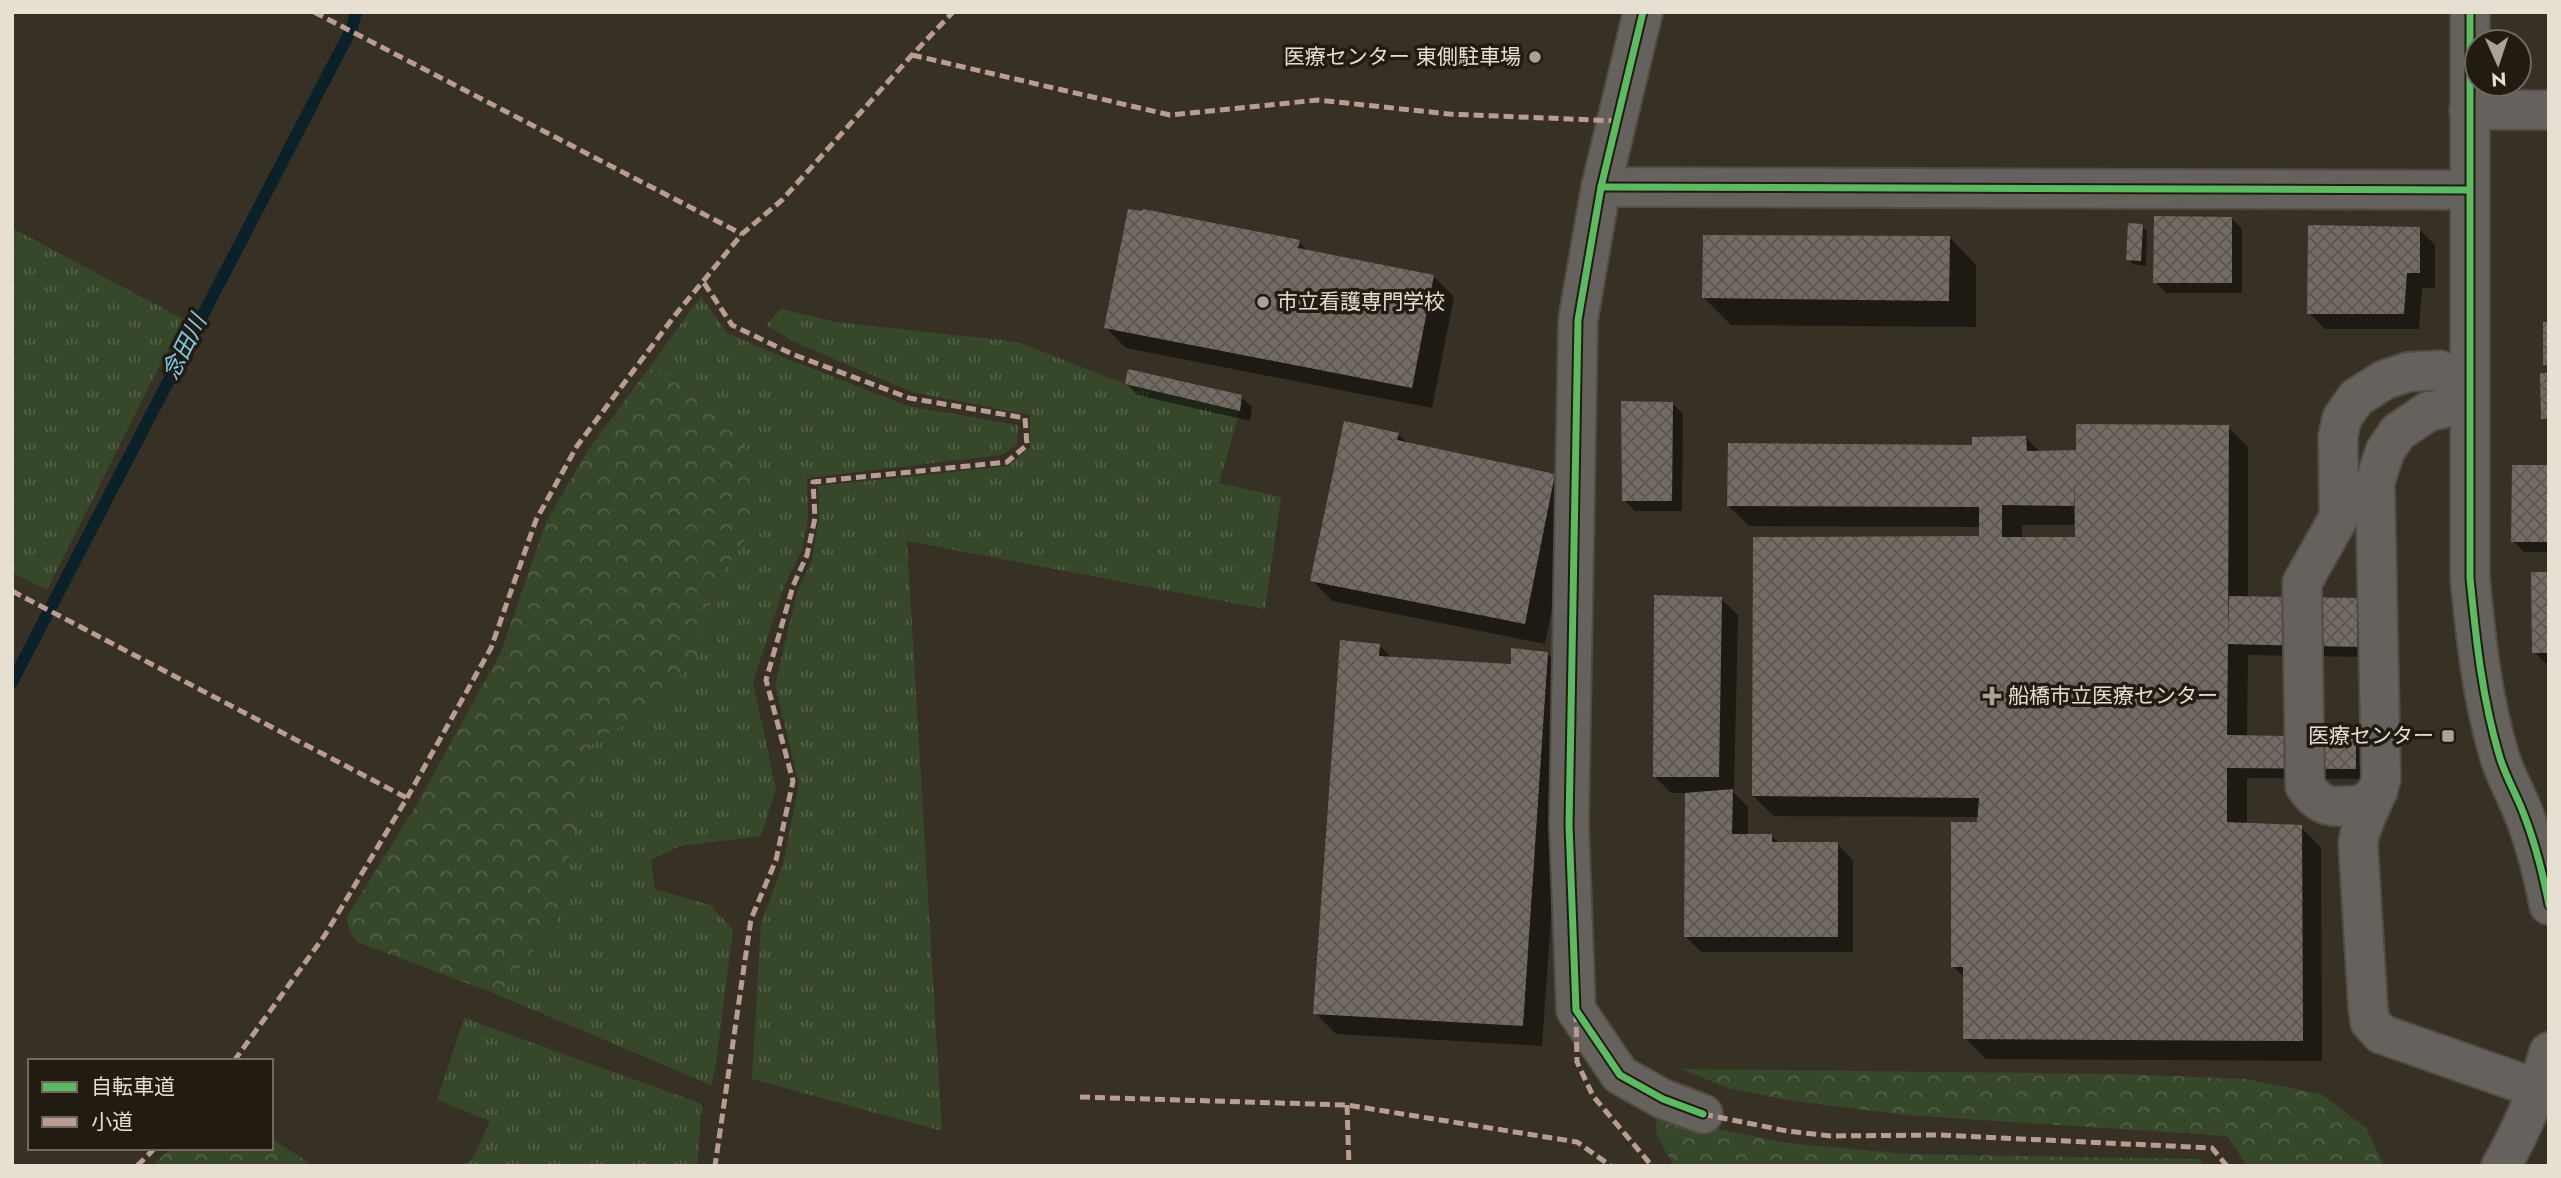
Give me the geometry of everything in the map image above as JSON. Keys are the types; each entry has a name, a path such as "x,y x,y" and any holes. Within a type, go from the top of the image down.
{"street":[{"path":"1643,12 1601,187 1578,320 1569,825 1576,1010 1620,1075 1663,1099 1703,1115"},
{"path":"2470,12 2470,579 2478,656 2488,715 2498,750 2524,813 2549,905"},
{"path":"2469,110 2549,110"},
{"path":"1601,187 2469,190"},
{"path":"2378,791 2363,805 2327,807 2314,799 2305,786 2302,583 2339,517 2337,436 2342,418 2356,398 2385,380 2408,372 2440,370 2469,386"},
{"path":"2469,386 2442,409 2429,411 2398,432 2385,451 2375,482 2381,779 2359,833 2358,843 2368,1008 2370,1022 2381,1034 2538,1089"},
{"path":"2501,1166 2520,1133 2538,1089 2549,1052"}],"green space":[{"path":"12,228 183,319 47,590 12,573"},
{"path":"701,296 727,333 788,359 908,406 1018,425 1017,445 1002,455 807,478 808,520 802,550 785,584 753,682 776,789 761,836 680,846 651,860 655,889 710,905 733,929 711,1085 498,995 556,921 592,744 657,704 701,651 716,581 755,527 698,392 649,368"},
{"path":"781,309 836,322 1018,342 1125,384 1240,411 1219,483 1281,497 1265,609 907,541 942,1131 752,1079 761,923 783,864 799,784 775,684 798,590 812,560 819,517 818,486 1008,466 1030,447 1030,415 912,392 796,343 766,325"},
{"path":"649,368 707,398 733,419 746,457 755,527 716,581 701,651 657,704 592,744 556,921 498,995 357,942 350,932 346,918 417,804 501,652 546,522 588,450"},
{"path":"464,1018 702,1104 697,1166 462,1166 472,1160 490,1121 437,1100"},
{"path":"1682,1069 2122,1074 2245,1079 2321,1094 2366,1128 2384,1166 2247,1166 2227,1136 1905,1115 1787,1100 1727,1088"},
{"path":"1655,1116 1787,1143 1908,1154 2199,1159 2205,1166 1674,1166 1657,1136"},
{"path":"273,1139 308,1162 309,1166 152,1166 169,1150 273,1150"}],"building":[{"path":"1128,209 1143,209 1300,240 1298,248 1434,275 1412,388 1104,328"},
{"path":"2154,216 2232,217 2232,283 2153,283"},
{"path":"2128,223 2143,224 2141,261 2126,260"},
{"path":"2308,225 2420,227 2420,273 2407,273 2404,314 2307,314"},
{"path":"1703,235 1950,236 1949,301 1702,298"},
{"path":"2543,322 2549,322 2549,365 2543,365"},
{"path":"1128,369 1242,395 1240,411 1125,384"},
{"path":"2540,373 2549,373 2549,419 2541,419"},
{"path":"1621,401 1673,402 1672,501 1622,501"},
{"path":"1344,421 1399,433 1397,440 1555,474 1525,624 1310,581"},
{"path":"2076,424 2229,425 2228,638 2229,596 2358,598 2357,647 2228,644 2227,735 2356,737 2356,769 2227,768 2227,822 2302,825 2303,1041 1963,1039 1963,967 1951,967 1951,822 1977,822 1979,798 1752,796 1753,537 1979,536 1979,507 1727,506 1728,443 1972,445 1972,437 2026,436 2027,451 2076,450","holes":["2074,476 2075,537 2002,537 2002,505 2074,506"]},
{"path":"2512,465 2549,465 2549,542 2511,542"},
{"path":"2531,572 2549,572 2549,653 2532,653"},
{"path":"1654,595 1722,597 1719,777 1653,777"},
{"path":"1340,640 1380,644 1379,656 1511,664 1511,648 1548,652 1523,1026 1313,1014"},
{"path":"1733,789 1732,834 1772,834 1772,842 1838,842 1838,937 1684,937 1685,793"}],"waterway":[{"name":"念田川","path":"12,682 352,28 356,12"}],"marked path":[{"path":"314,12 742,234"},
{"path":"235,1059 325,935 407,798 491,648 536,520 577,446 676,314 742,234 782,200 953,12"},
{"path":"912,55 1170,115 1318,100 1449,114 1618,121"},
{"path":"704,283 732,325 792,354 909,398 1025,418 1027,445 1007,462 813,482 815,518 807,555 793,586 766,680 793,781 776,860 751,919 715,1166"},
{"path":"12,591 407,798"},
{"path":"1576,1012 1577,1062 1593,1096 1652,1166"},
{"path":"1080,1097 1347,1105 1577,1142 1611,1166"},
{"path":"1347,1105 1349,1166"},
{"path":"1703,1114 1787,1131 1831,1136 1939,1135 2212,1148 2227,1166"},
{"path":"137,1166 153,1150"}],"cycle path":[{"path":"1643,12 1601,187 1578,320 1569,825 1576,1010 1620,1075 1663,1099 1703,1114"},
{"path":"2470,12 2470,578 2480,669 2494,736 2502,765 2531,835 2549,905"},
{"path":"1601,187 2469,190"}],"place":[{"name":"医療センター 東側駐車場","path":"1535,57"},
{"name":"市立看護専門学校","path":"1263,302"},
{"name":"船橋市立医療センター","path":"1992,696"},
{"name":"医療センター","path":"2448,736"}]}
